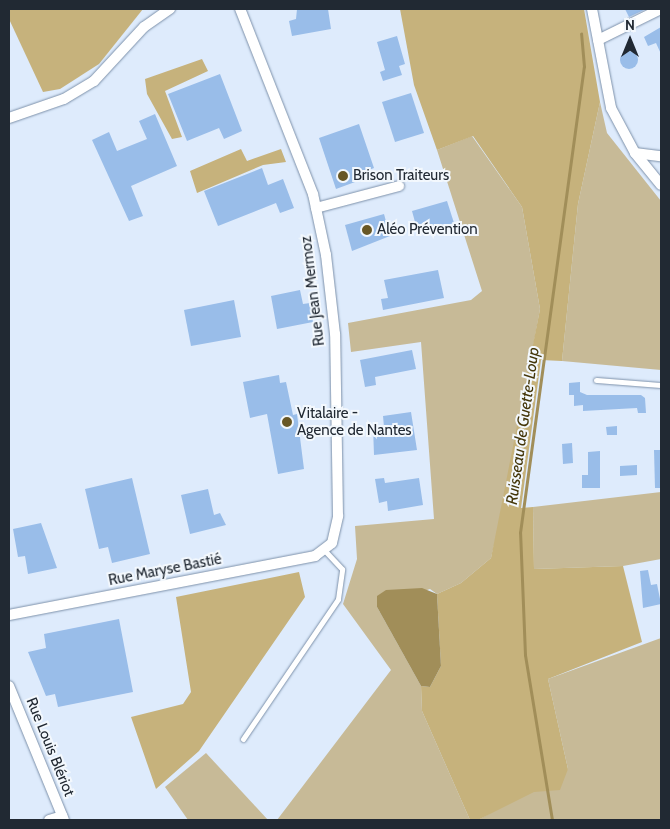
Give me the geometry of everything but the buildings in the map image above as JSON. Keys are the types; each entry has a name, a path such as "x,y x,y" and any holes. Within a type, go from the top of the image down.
{"street":[{"path":"9,118 64,99 94,81 144,27 170,9"},
{"name":"Rue Jean Mermoz","path":"240,9 316,208 326,254 335,334 338,516 326,552"},
{"path":"592,9 612,108 636,153 661,185"},
{"path":"598,40 661,9"},
{"path":"636,153 661,156"},
{"path":"316,208 400,186"},
{"name":"Rue Maryse Bastié","path":"9,615 326,552"},
{"name":"Rue Louis Blériot","path":"9,686 63,818"},
{"path":"49,820 63,818"}],"lane":[{"path":"596,380 661,385"},
{"path":"243,739 338,598 342,569 326,552"}],"shaded area":[{"path":"9,9 143,9 99,64 60,89 43,92 9,19"},
{"path":"400,9 584,9 600,102 578,204 562,361 541,360 521,508 533,507 534,569 623,566 642,642 548,679 568,769 560,790 534,792 478,820 470,820 422,711 421,686 430,687 441,666 437,594 461,583 491,558 540,309 522,207 473,136 437,150 414,85"},
{"path":"202,59 208,71 165,91 182,137 172,139 147,94 145,79"},
{"path":"600,102 607,133 661,201 661,370 562,361 578,204"},
{"path":"472,136 522,207 540,309 506,495 491,558 461,583 437,594 430,589 377,607 421,686 422,711 470,820 277,820 391,670 343,604 357,559 355,526 434,519 421,342 351,352 348,323 471,300 482,291 437,150"},
{"path":"241,149 247,161 281,149 286,162 263,165 197,193 190,171"},
{"path":"661,492 661,559 623,566 534,569 533,507"},
{"path":"299,572 305,597 199,751 156,789 131,717 183,704 191,692 176,597"},
{"path":"422,588 437,594 441,666 430,687 421,686 377,607 377,596 386,590"},
{"path":"661,638 661,820 478,820 568,769 548,679"},
{"path":"206,753 268,820 188,820 165,787"}],"waterway":[{"name":"Ruisseau de Guette-Loup","path":"552,820 525,655 520,533 584,67 581,34"}],"place":[{"name":"Brison Traiteurs","path":"343,176"},
{"name":"Aléo Prévention","path":"367,230"},
{"name":"Vitalaire - Agence de Nantes","path":"287,422"}]}
